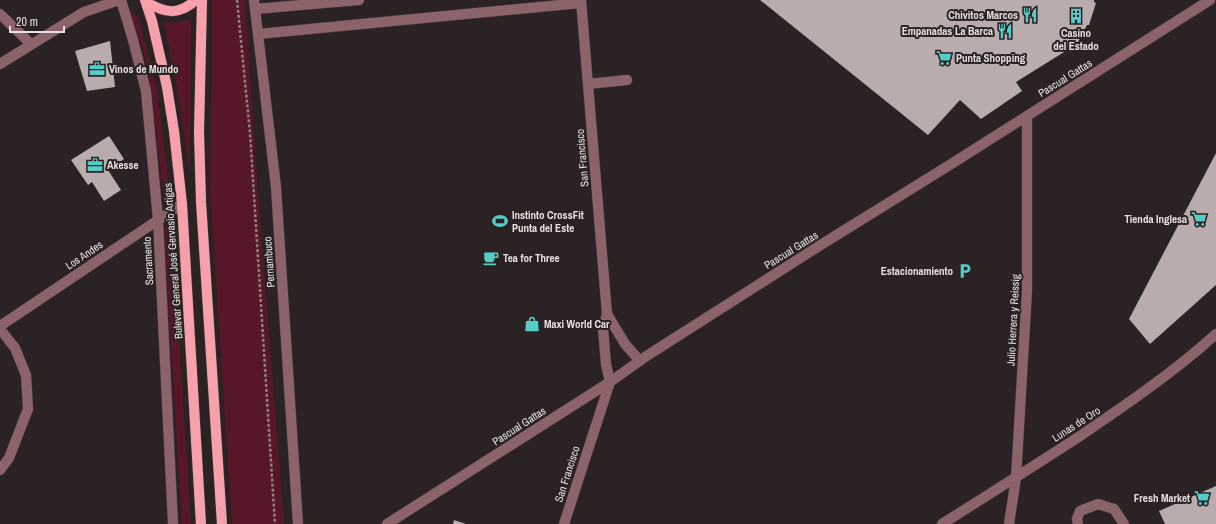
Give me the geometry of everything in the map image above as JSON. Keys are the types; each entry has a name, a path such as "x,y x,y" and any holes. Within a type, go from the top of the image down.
{"main road":[{"path":"143,0 158,9 169,12 180,11 190,6 196,0"},
{"name":"Bulevar General José Gervasio Artigas","path":"143,0 152,21 167,87 174,131 182,204 201,524"},
{"path":"202,0 199,132 201,202 222,524"}],"street":[{"path":"84,12 95,0"},
{"path":"0,64 84,12 120,0"},
{"name":"Sacramento","path":"120,0 133,40 146,90 158,220 173,524"},
{"path":"255,4 359,0"},
{"name":"Pascual Gattas","path":"387,524 610,382 640,361 819,246 1210,0"},
{"path":"258,34 581,1"},
{"name":"San Francisco","path":"564,524 610,382 606,364 603,329 607,314 581,1"},
{"name":"Pernambuco","path":"255,4 276,187 298,524"},
{"path":"0,14 32,44"},
{"path":"588,84 627,80"},
{"name":"Julio Herrera y Reissig","path":"1009,524 1016,478 1027,291 1027,116"},
{"name":"Los Andes","path":"0,326 182,204"},
{"name":"San Francisco","path":"607,314 625,344 640,361"},
{"path":"0,329 15,348 26,375 28,409 9,458 0,470"},
{"name":"Lunas de Oro","path":"942,524 1016,478 1132,401 1195,353 1216,334"},
{"path":"1078,524 1077,519 1080,511 1098,504 1114,509 1124,524"}],"path":[{"path":"238,0 250,133 275,524"}],"shaded area":[{"path":"212,0 245,0 256,165 284,524 232,524 210,191"},
{"path":"132,10 139,19 157,89 170,195 164,198 151,89 144,53 130,11"},
{"path":"188,19 191,20 190,174 178,94 164,22 170,23"},
{"path":"167,224 172,224 191,524 182,524 164,230"}],"building":[{"name":"Punta Shopping","path":"760,0 1094,0 1096,3 1089,25 1087,25 1077,44 1016,82 1022,91 981,119 960,100 928,135"},
{"name":"Vinos de Mundo","path":"110,41 115,87 87,91 75,51"},
{"name":"Akesse","path":"109,136 124,159 108,170 121,190 104,201 92,182 88,185 71,160"},
{"name":"Tienda Inglesa","path":"1216,153 1216,285 1150,344 1129,319"},
{"name":"Fresh Market","path":"1216,486 1216,524 1165,524 1159,511"},
{"path":"454,520 466,524 453,524"}],"place":[{"name":"Chivitos Marcos","path":"1030,15"},
{"name":"Casino del Estado","path":"1076,16"},
{"name":"Empanadas La Barca","path":"1005,31"},
{"name":"Punta Shopping","path":"944,58"},
{"name":"Vinos de Mundo","path":"97,69"},
{"name":"Akesse","path":"95,165"},
{"name":"Tienda Inglesa","path":"1199,219"},
{"name":"Instinto CrossFit Punta del Este","path":"500,221"},
{"name":"Tea for Three","path":"491,258"},
{"name":"Estacionamiento","path":"965,271"},
{"name":"Maxi World Car","path":"532,324"},
{"name":"Fresh Market","path":"1202,498"}]}
